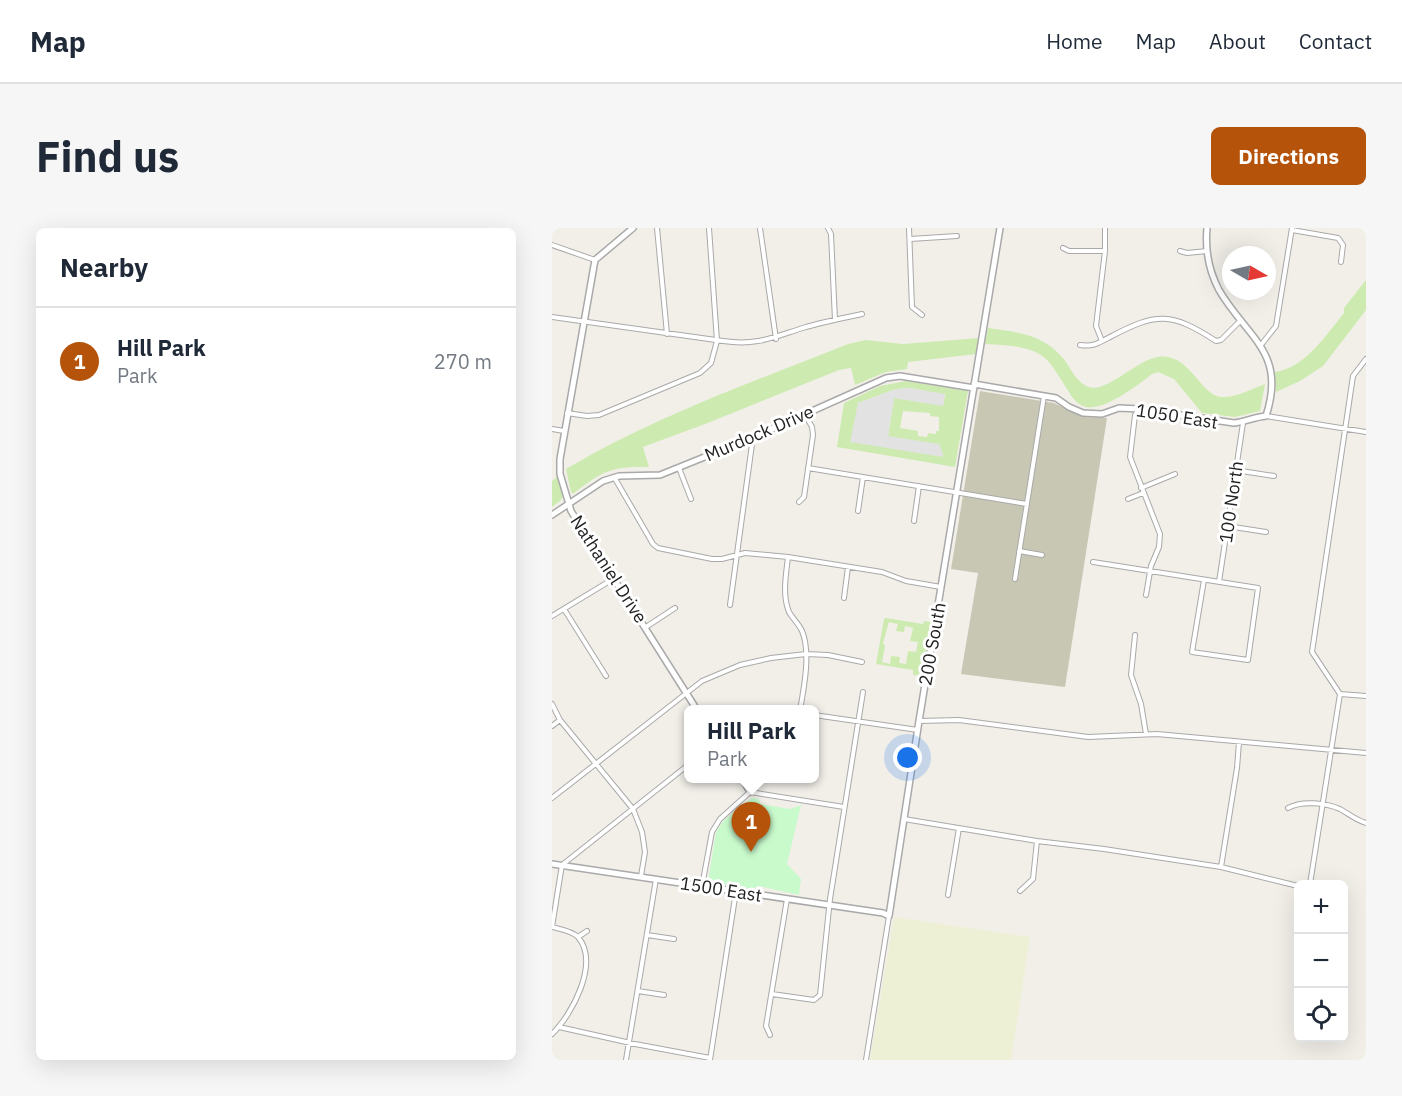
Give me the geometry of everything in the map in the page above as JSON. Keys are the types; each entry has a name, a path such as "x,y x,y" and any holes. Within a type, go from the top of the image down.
{"street":[{"path":"552,245 595,260 633,228"},
{"path":"657,228 667,334"},
{"path":"567,413 599,415 700,373 711,363 717,341 709,228"},
{"path":"760,228 776,339"},
{"path":"828,228 831,234 836,320"},
{"path":"909,228 912,307 922,315"},
{"name":"200 South","path":"866,1060 1000,228"},
{"path":"1102,341 1096,326 1096,319 1105,251 1105,228"},
{"path":"1207,228 1207,251 1215,282 1266,354 1271,374 1271,390 1266,416"},
{"path":"1261,345 1276,326 1292,229 1338,238 1343,245 1341,262"},
{"path":"910,239 957,236"},
{"path":"1063,248 1069,251 1105,251"},
{"path":"1180,252 1207,251"},
{"name":"Nathaniel Drive","path":"595,260 564,431 560,474 568,503 576,519 694,705"},
{"path":"552,317 717,341 749,343 776,339 806,327 862,314"},
{"path":"1080,345 1091,347 1137,324 1159,318 1196,327 1216,341 1221,340 1241,319"},
{"path":"1311,880 1340,694 1312,652 1353,376 1366,359"},
{"name":"Murdock Drive","path":"552,515 593,486 614,477 660,475 886,378 900,376 974,386"},
{"name":"1050 East","path":"974,386 1056,398 1083,413 1102,414 1119,408 1139,409 1226,423 1243,423"},
{"path":"1015,579 1044,396"},
{"path":"1139,409 1135,416 1130,457 1160,534 1159,547 1150,571 1146,596"},
{"path":"799,502 804,497 813,435 812,427 805,414"},
{"path":"1243,423 1255,417 1266,416 1366,432"},
{"name":"100 North","path":"1219,582 1243,423"},
{"path":"552,429 564,431"},
{"path":"730,605 753,436"},
{"path":"678,468 690,499"},
{"path":"808,468 1027,504"},
{"path":"1235,470 1274,476"},
{"path":"1128,499 1175,474"},
{"path":"614,477 653,544 658,548 712,559 756,553 789,557 882,572 906,581 942,588"},
{"path":"858,511 863,477"},
{"path":"914,521 919,486"},
{"path":"1227,526 1266,532"},
{"path":"1019,551 1042,555"},
{"path":"789,557 785,599 790,613 802,632 806,654 801,705"},
{"path":"1093,562 1258,588 1248,660 1192,652 1203,580"},
{"path":"844,598 848,567"},
{"path":"552,616 613,579"},
{"path":"646,627 675,608"},
{"path":"564,609 606,676"},
{"path":"1134,635 1131,675 1141,704 1146,734"},
{"path":"552,798 702,681 740,665 771,657 828,655 862,662"},
{"path":"772,994 814,1000 820,995 844,807 863,692"},
{"path":"1340,694 1366,696"},
{"path":"552,704 560,720 633,809 642,832 645,852 641,876"},
{"path":"819,716 918,730"},
{"path":"552,726 560,720"},
{"path":"919,721 959,720 1088,737 1146,734 1366,753"},
{"path":"1221,867 1239,742"},
{"path":"552,1034 572,1009 584,979 586,956 578,937 566,930 552,927 562,865 684,768"},
{"path":"745,783 750,792"},
{"path":"750,792 844,807"},
{"path":"702,886 712,832 720,819 750,792"},
{"path":"1288,808 1295,804 1322,804 1340,809 1366,824"},
{"path":"904,819 1037,841 1221,867 1294,885"},
{"path":"948,895 959,828"},
{"path":"1020,891 1033,879 1037,841"},
{"name":"1500 East","path":"552,864 883,913 889,916"},
{"path":"626,1060 657,879"},
{"path":"559,1027 710,1059 735,891"},
{"path":"770,1035 766,1026 786,900"},
{"path":"578,937 587,931"},
{"path":"647,935 674,939"},
{"path":"638,991 664,995"}],"shaded area":[{"path":"910,388 945,394 943,406 894,398 888,436 939,444 943,457 850,442 858,403 896,389"},
{"path":"980,391 1054,403 1083,417 1107,418 1065,687 961,674 978,573 951,569"},
{"path":"894,917 1030,937 1011,1060 870,1060"}],"green space":[{"path":"1366,280 1366,310 1323,366 1300,381 1276,392 1275,372 1296,364 1314,349 1344,313 1344,308"},
{"path":"988,328 1028,335 1046,343 1062,357 1080,382 1089,387 1103,386 1147,361 1166,357 1184,365 1206,389 1221,397 1238,395 1265,384 1260,411 1235,417 1202,413 1174,379 1158,372 1109,402 1099,406 1083,406 1074,399 1052,366 1039,354 1020,347 985,344"},
{"path":"979,338 976,354 908,362 907,369 886,372 855,385 851,368 839,370 643,447 649,467 616,469 600,475 573,494 571,492 566,469 600,450 669,416 848,344 866,340 903,344"},
{"path":"906,381 968,391 955,467 837,447 844,403 880,386","holes":["910,388 945,395 943,405 894,398 888,436 858,403 896,389","903,411 930,413 930,416 939,417 939,431 936,431 936,434 928,433 927,437 918,436 918,431 900,428"]},
{"path":"558,476 564,495 552,507 552,481"},
{"path":"884,619 923,624 924,621 931,622 923,676 913,675 913,670 876,664","holes":["889,622 898,624 896,631 904,632 905,626 913,628 910,641 918,642 916,652 908,651 906,664 899,663 900,657 891,656 890,664 882,662 885,646 883,643"]},
{"path":"752,798 759,799 761,804 790,809 801,805 787,864 801,879 799,895 759,886 752,889 708,882 716,832 724,820"}],"place":[{"name":"Hill Park","path":"751,852"}]}
